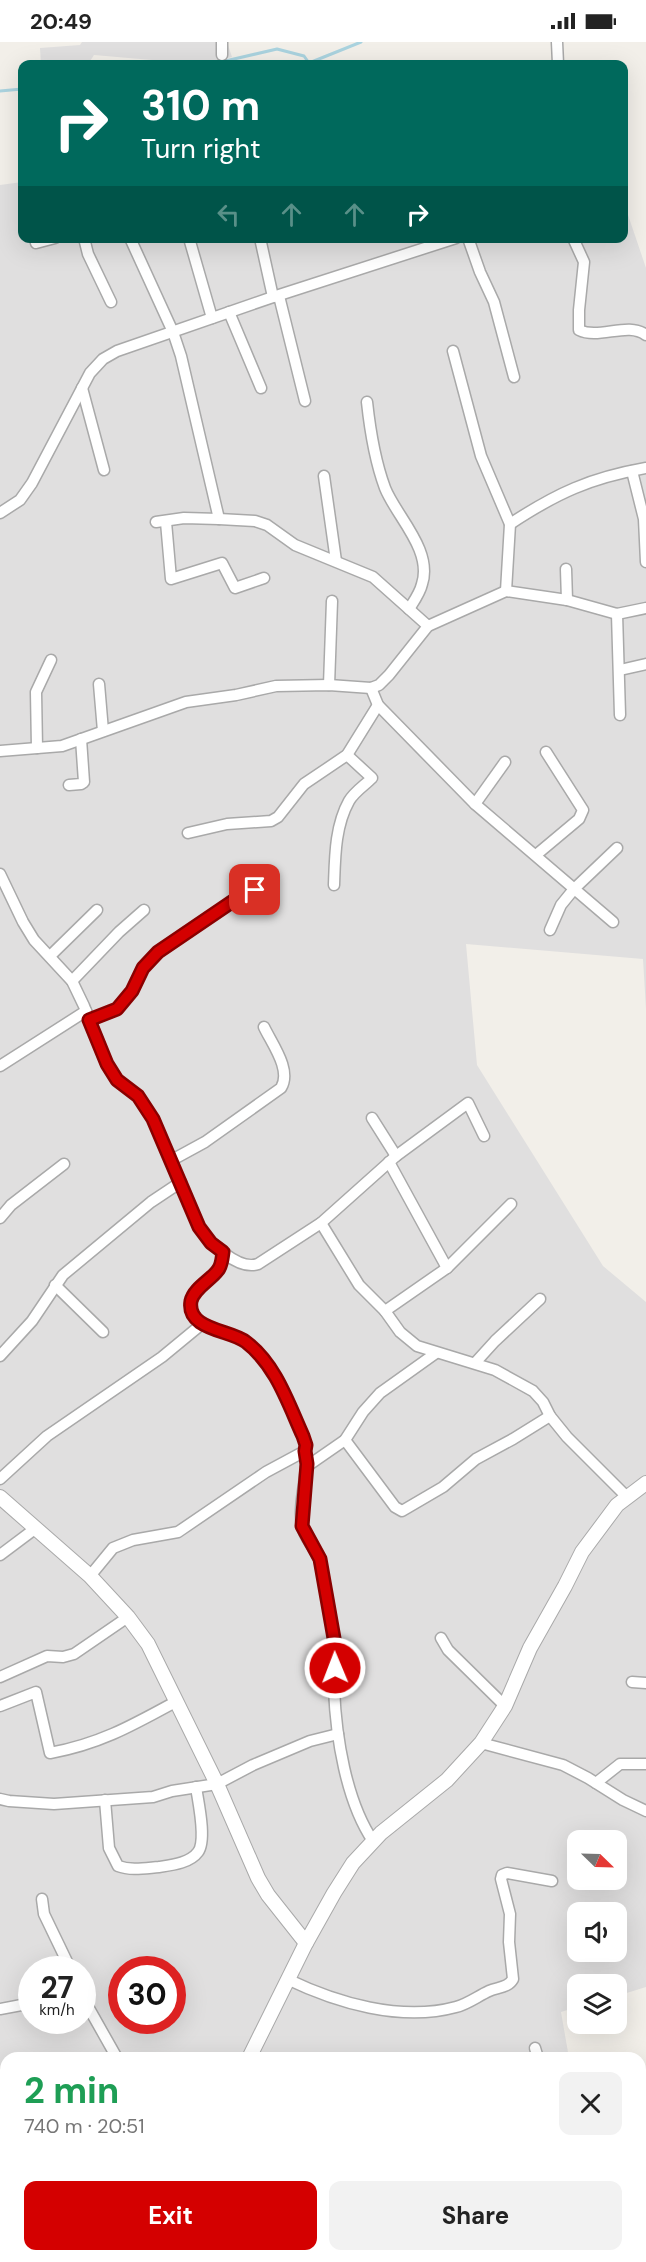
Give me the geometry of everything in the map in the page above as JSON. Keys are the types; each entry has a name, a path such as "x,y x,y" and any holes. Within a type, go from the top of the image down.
{"street":[{"path":"222,42 222,55"},
{"path":"557,42 558,60"},
{"path":"85,243 88,254 111,302"},
{"path":"132,243 173,332 192,397 219,519"},
{"path":"190,243 212,318"},
{"path":"261,243 305,401"},
{"path":"0,513 20,500 32,483 82,388 103,359 117,351 229,312 440,243"},
{"path":"470,243 494,302 514,377"},
{"path":"575,243 584,262 579,330 588,334 635,330 646,335"},
{"path":"229,312 261,388"},
{"path":"453,351 481,456 510,524 506,591"},
{"path":"82,388 104,470"},
{"path":"367,402 372,437 386,488 415,536 424,572 421,590 409,609"},
{"path":"510,524 554,497 584,483 646,468"},
{"path":"632,471 644,519 646,562"},
{"path":"324,476 336,561"},
{"path":"264,578 235,588 222,563 171,579 161,522 184,518 255,521 267,525 295,544 373,577 428,626"},
{"path":"566,569 567,600"},
{"path":"0,751 62,746 186,702 236,696 276,686 329,685 371,688 379,685 389,675 428,626 506,591 567,600 617,614 646,608"},
{"path":"329,685 332,601"},
{"path":"617,614 620,715"},
{"path":"37,748 36,692 51,660"},
{"path":"620,670 646,664"},
{"path":"99,684 103,731"},
{"path":"371,688 378,705 475,804 613,922"},
{"path":"189,833 227,824 271,821 278,817 304,784 347,755 378,705"},
{"path":"69,785 84,782 81,739"},
{"path":"537,855 579,819 583,810 546,752"},
{"path":"334,885 336,846 349,800 372,778 347,755"},
{"path":"475,804 505,762"},
{"path":"550,930 561,905 574,889 617,848"},
{"path":"0,874 23,922 34,939 72,981 107,1064 117,1080 138,1096 149,1113 172,1160 199,1227 211,1243 243,1264 253,1266 321,1223 393,1159 468,1103 484,1136"},
{"path":"0,1066 88,1016 117,1009 132,991 143,968 158,952 239,897 271,884"},
{"path":"50,956 97,910"},
{"path":"72,981 119,932 144,910"},
{"path":"172,1160 205,1142 281,1088 285,1076 283,1068 264,1027"},
{"path":"372,1118 447,1268"},
{"path":"0,1218 11,1206 64,1164"},
{"path":"0,1356 32,1321 55,1285 70,1269 90,1255 151,1202 181,1182"},
{"path":"385,1311 447,1268 511,1204"},
{"path":"321,1223 359,1285 385,1311 408,1341 436,1353 495,1370 524,1385 537,1395 550,1416 626,1496"},
{"path":"223,1252 218,1271 198,1289 191,1300 194,1315 202,1324 246,1341 277,1378 303,1436 306,1445 306,1467 302,1526 320,1559 334,1639 334,1688 342,1758 361,1821 374,1841"},
{"path":"55,1285 103,1332"},
{"path":"475,1363 540,1299"},
{"path":"0,1479 47,1436 162,1357 202,1324"},
{"path":"306,1467 345,1440 363,1412 380,1393 436,1353"},
{"path":"345,1440 395,1507 402,1511 443,1487 476,1459 550,1416"},
{"path":"90,1576 113,1548 133,1540 178,1532 266,1472 305,1451"},
{"path":"250,2052 306,1943 347,1872 374,1841 447,1780 481,1743 505,1706 530,1648 566,1586 582,1552 607,1516 626,1496 646,1483"},
{"path":"0,1497 90,1576 128,1617 148,1644 217,1784 258,1878 268,1895 306,1943"},
{"path":"0,1555 36,1528"},
{"path":"0,1677 47,1656 63,1657 74,1654 128,1617"},
{"path":"441,1638 448,1650 505,1706"},
{"path":"632,1682 646,1683"},
{"path":"0,1706 36,1692 50,1753 77,1748 116,1734 177,1701"},
{"path":"0,1798 9,1801 54,1803 153,1797 217,1784 253,1765 310,1741 338,1734"},
{"path":"481,1743 563,1765 623,1800 646,1810"},
{"path":"596,1783 620,1764 646,1764"},
{"path":"105,1800 109,1848 118,1866 138,1869 167,1866 184,1862 200,1849 200,1811 196,1787"},
{"path":"287,1979 307,1989 362,2006 402,2012 421,2013 463,2005 509,1984 513,1979 509,1942 510,1920 502,1875 507,1873 552,1881"},
{"path":"42,1899 44,1914 64,1956"},
{"path":"0,2009 18,2006"},
{"path":"96,2021 114,2052"}],"shaded area":[{"path":"82,42 227,42 232,57 220,60 152,60 94,55 91,60 41,60 40,48 80,45"},
{"path":"18,183 18,243 628,243 628,215 646,268 646,1009 643,959 466,944 477,1065 603,1266 646,1302 646,1987 627,1993 627,1974 567,1974 567,2010 561,2012 568,2052 0,2052 0,185"}],"waterway":[{"path":"316,60 361,42"},
{"path":"230,60 277,49 304,56 307,60"},
{"path":"0,91 18,89"}],"route":[{"path":"255,890 239,897 158,952 143,968 132,991 117,1009 89,1020 107,1064 117,1080 138,1096 153,1119 199,1227 211,1243 223,1252 218,1271 198,1289 191,1300 194,1315 205,1325 246,1341 260,1356 277,1378 303,1436 307,1464 302,1526 320,1559 335,1644 335,1668"}]}
